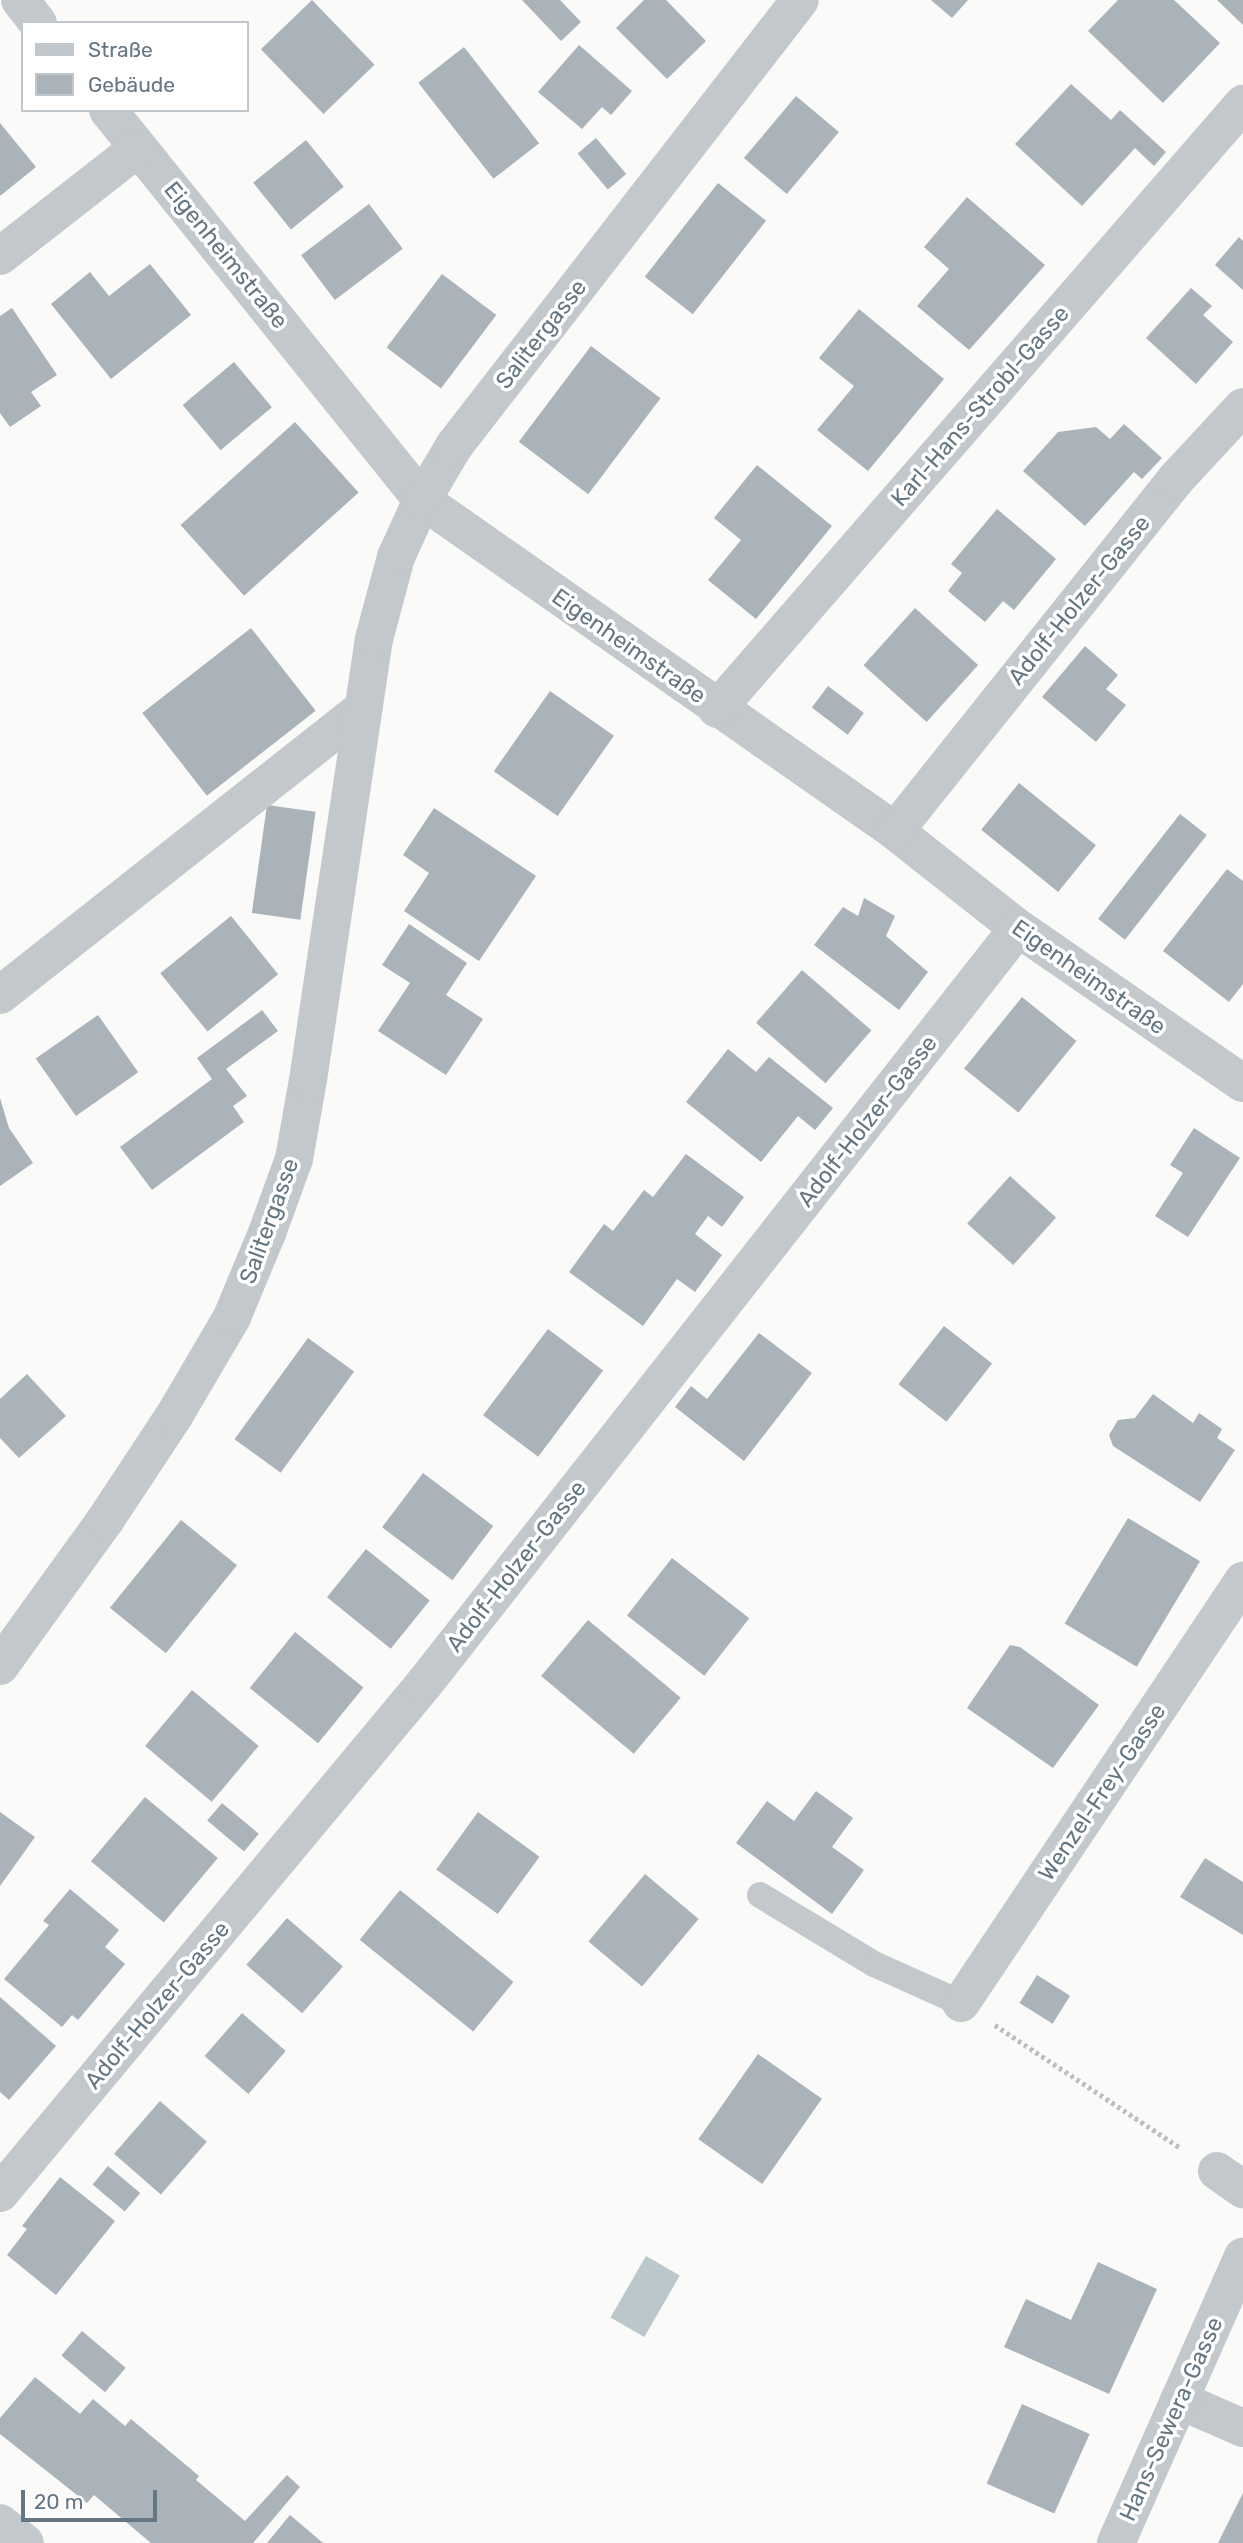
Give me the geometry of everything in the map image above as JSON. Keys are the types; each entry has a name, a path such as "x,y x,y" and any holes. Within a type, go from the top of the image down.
{"street":[{"path":"20,0 36,21"},
{"name":"Salitergasse","path":"0,1666 106,1519 174,1416 232,1317 267,1233 296,1146 374,639 396,557 422,500 454,446 800,0"},
{"name":"Karl-Hans-Strobl-Gasse","path":"717,709 1243,104"},
{"name":"Eigenheimstraße","path":"110,112 422,500 895,831 1018,928 1243,1083"},
{"path":"0,256 138,148"},
{"name":"Adolf-Holzer-Gasse","path":"895,831 1176,479 1243,407"},
{"path":"0,995 363,708"},
{"name":"Adolf-Holzer-Gasse","path":"0,2193 424,1684 1018,928"},
{"name":"Wenzel-Frey-Gasse","path":"961,2003 1243,1581"},
{"name":"Hans-Sewera-Gasse","path":"1116,2543 1243,2257"},
{"path":"1179,2400 1243,2428"},
{"path":"0,2523 24,2543"}],"lane":[{"path":"760,1895 874,1964 961,2003"}],"path":[{"path":"961,2003 1230,2180"}],"shaded area":[{"path":"646,2256 680,2276 644,2337 610,2317"}],"building":[{"path":"312,0 375,65 323,114 261,49"},
{"path":"522,0 560,0 581,22 561,41"},
{"path":"644,0 666,0 706,41 667,79 616,28"},
{"path":"931,0 968,0 952,18"},
{"path":"1118,0 1174,0 1220,43 1163,103 1088,31"},
{"path":"1217,0 1243,0 1243,25"},
{"path":"579,45 632,91 611,115 602,107 582,129 538,92"},
{"path":"464,47 539,143 493,179 418,83"},
{"path":"1071,84 1111,120 1120,110 1166,152 1154,166 1135,148 1082,206 1015,144"},
{"path":"796,96 839,132 787,194 744,158"},
{"path":"0,123 36,167 0,196"},
{"path":"596,138 626,174 608,189 578,153"},
{"path":"306,140 344,187 291,229 253,183"},
{"path":"718,183 766,221 693,314 645,277"},
{"path":"967,197 1045,265 969,350 917,306 949,269 924,247"},
{"path":"369,204 403,249 335,300 301,255"},
{"path":"1239,237 1243,241 1243,290 1215,265"},
{"path":"150,264 191,315 111,379 51,304 90,272 109,296"},
{"path":"442,274 496,315 441,388 387,347"},
{"path":"1191,288 1212,306 1203,315 1233,342 1196,384 1146,338"},
{"path":"12,308 57,375 31,392 41,406 10,427 0,413 0,316"},
{"path":"859,309 944,379 868,471 817,430 854,386 819,358"},
{"path":"591,346 660,398 588,494 519,442"},
{"path":"234,362 272,407 221,450 183,405"},
{"path":"295,422 359,493 244,596 181,525"},
{"path":"1124,424 1162,458 1142,479 1134,472 1085,526 1023,471 1058,432 1096,427 1110,439"},
{"path":"757,465 832,526 756,619 708,580 741,540 714,518"},
{"path":"997,509 1056,559 1014,610 1003,601 985,622 948,591 962,573 951,564"},
{"path":"915,608 978,665 927,722 863,665"},
{"path":"251,628 316,711 207,796 142,713"},
{"path":"1085,646 1118,675 1106,689 1126,705 1096,742 1042,697"},
{"path":"828,686 864,713 848,735 812,708"},
{"path":"550,691 614,736 558,816 494,771"},
{"path":"1019,783 1096,845 1058,892 981,830"},
{"path":"267,805 316,812 300,920 252,913"},
{"path":"434,808 536,876 479,961 404,911 429,873 403,855"},
{"path":"1180,814 1207,835 1125,940 1098,919"},
{"path":"1227,869 1243,881 1243,984 1229,1002 1163,951"},
{"path":"864,898 895,916 886,936 928,972 899,1010 814,945 843,907 858,916"},
{"path":"231,916 278,974 207,1032 160,973"},
{"path":"409,924 467,963 446,995 483,1019 446,1075 378,1031 410,983 382,965"},
{"path":"802,970 871,1030 826,1083 756,1023"},
{"path":"1022,997 1076,1041 1019,1113 964,1068"},
{"path":"262,1010 278,1031 226,1069 247,1096 233,1106 244,1122 152,1190 120,1147 212,1079 197,1058"},
{"path":"98,1015 138,1072 76,1116 36,1059"},
{"path":"728,1049 756,1072 769,1057 833,1108 815,1130 798,1116 761,1162 686,1102"},
{"path":"0,1098 9,1128 33,1163 0,1186"},
{"path":"1194,1128 1240,1158 1188,1237 1155,1216 1183,1173 1170,1165"},
{"path":"686,1154 744,1197 722,1227 708,1216 695,1234 722,1255 695,1292 677,1279 643,1326 569,1272 604,1224 613,1231 644,1190 653,1197"},
{"path":"1010,1176 1056,1217 1013,1265 967,1224"},
{"path":"944,1326 992,1364 947,1422 898,1384"},
{"path":"548,1329 603,1371 538,1457 483,1415"},
{"path":"759,1333 812,1373 744,1461 675,1407 691,1386 707,1399"},
{"path":"308,1338 354,1372 281,1473 235,1439"},
{"path":"27,1374 66,1416 19,1458 0,1438 0,1399"},
{"path":"1153,1394 1193,1423 1199,1413 1222,1429 1217,1438 1235,1450 1200,1502 1113,1446 1109,1435 1118,1420 1135,1418"},
{"path":"423,1473 493,1526 452,1580 382,1527"},
{"path":"1128,1518 1200,1561 1137,1667 1065,1623"},
{"path":"181,1520 237,1565 166,1653 110,1608"},
{"path":"366,1549 430,1601 391,1649 327,1597"},
{"path":"672,1558 749,1618 704,1676 627,1616"},
{"path":"588,1620 681,1698 634,1754 541,1676"},
{"path":"295,1632 363,1687 318,1743 250,1688"},
{"path":"1010,1645 1020,1647 1099,1705 1053,1768 967,1708"},
{"path":"192,1690 259,1746 212,1802 145,1746"},
{"path":"816,1791 853,1818 832,1847 864,1870 832,1914 736,1843 767,1801 794,1821"},
{"path":"145,1797 218,1858 164,1922 91,1861"},
{"path":"222,1803 259,1834 244,1851 207,1821"},
{"path":"0,1812 35,1837 0,1886"},
{"path":"478,1812 539,1857 498,1914 436,1869"},
{"path":"1205,1858 1243,1882 1243,1935 1180,1897"},
{"path":"645,1874 699,1919 642,1986 588,1941"},
{"path":"70,1889 119,1930 105,1947 125,1964 78,2020 72,2015 62,2027 4,1979 49,1925 43,1921"},
{"path":"400,1890 513,1982 473,2032 360,1940"},
{"path":"287,1918 343,1967 302,2013 246,1965"},
{"path":"1037,1975 1070,1996 1053,2024 1020,2003"},
{"path":"0,1997 56,2046 9,2100 0,2092"},
{"path":"242,2013 286,2051 248,2094 205,2056"},
{"path":"758,2054 822,2099 762,2184 698,2139"},
{"path":"160,2101 207,2142 161,2195 114,2154"},
{"path":"108,2166 140,2193 125,2211 93,2184"},
{"path":"60,2177 115,2221 56,2295 7,2255 27,2229 22,2226"},
{"path":"1098,2262 1157,2289 1109,2394 1004,2347 1026,2299 1071,2320"},
{"path":"82,2331 126,2368 105,2392 61,2356"},
{"path":"35,2377 80,2414 93,2399 125,2426 131,2419 199,2476 196,2480 245,2521 287,2475 300,2487 253,2543 151,2543 94,2495 87,2503 0,2434 0,2418"},
{"path":"1022,2404 1090,2434 1054,2514 987,2483"},
{"path":"1243,2493 1243,2543 1218,2543"},
{"path":"290,2515 323,2543 267,2543"}]}
